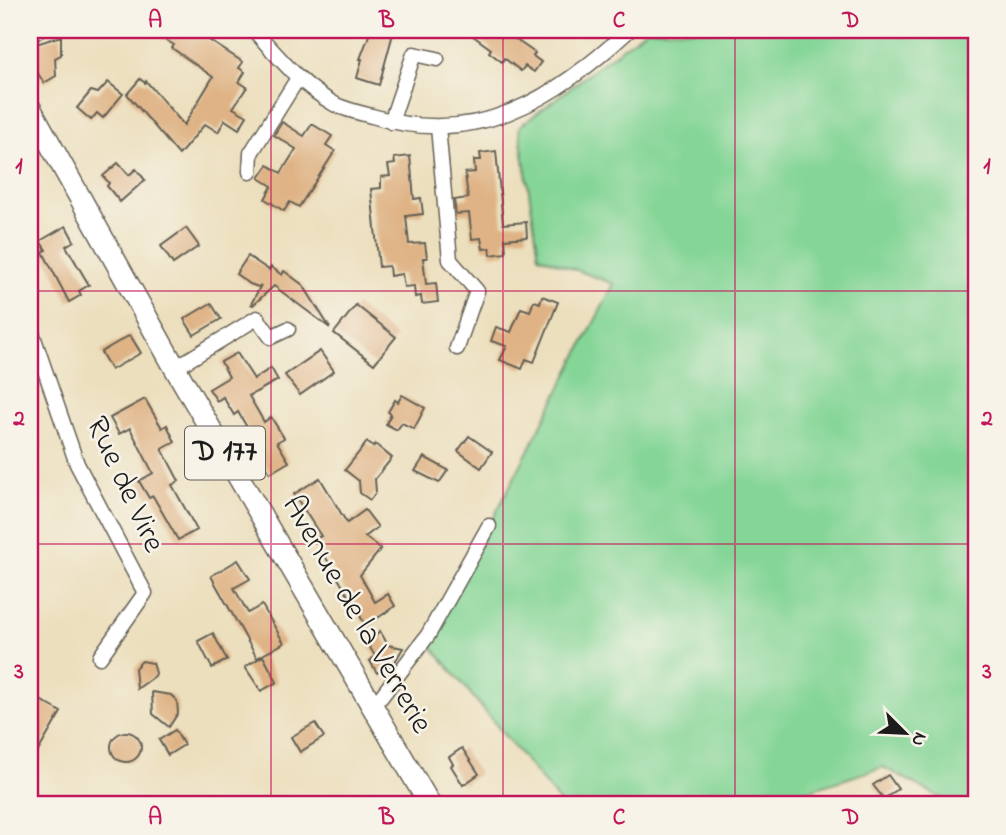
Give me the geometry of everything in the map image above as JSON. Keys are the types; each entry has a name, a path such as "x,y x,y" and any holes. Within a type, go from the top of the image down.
{"main road":[{"name":"Avenue de la Verrerie","path":"30,108 175,368 430,805"},
{"name":"Avenue de la Verrerie","path":"30,130 81,202"}],"street":[{"path":"30,36 39,30"},
{"path":"254,30 298,78 338,106 391,122 420,127 470,124 500,117 552,93 600,57 629,30"},
{"path":"391,122 414,54 437,59"},
{"path":"250,172 251,153 298,78"},
{"path":"438,127 450,260 477,291 457,348"},
{"path":"30,307 30,319"},
{"path":"175,368 257,318 271,337 288,329"},
{"name":"Rue de Vire","path":"30,327 76,464 145,593 100,657"},
{"path":"370,704 381,697 428,635 489,526"}],"green space":[{"path":"646,30 976,30 976,805 954,805 883,767 763,805 562,805 429,643 614,284 539,256 519,127"}],"building":[{"path":"149,30 193,30 243,62 239,68 245,72 239,82 247,87 233,108 247,116 239,129 225,120 218,132 205,124 179,155 127,94 140,79 145,83 146,81 184,125 213,77 172,48 174,45"},
{"path":"371,30 394,30 379,85 357,78 360,59"},
{"path":"465,30 502,30 535,53 533,56 541,62 534,72 525,66 521,71 504,58 502,62 489,52 491,49"},
{"path":"61,36 61,55 55,58 56,76 44,83 30,61 30,46"},
{"path":"108,82 123,94 103,118 97,113 91,120 77,108 91,91 98,93"},
{"path":"282,122 304,136 312,124 332,136 326,145 335,151 299,207 290,202 284,211 265,199 272,186 259,178 268,165 281,173 296,149 274,135"},
{"path":"496,151 503,224 526,222 527,237 505,239 506,253 491,255 490,248 483,249 481,238 472,239 469,213 456,214 454,200 468,198 465,173 475,172 474,160 481,160 480,153"},
{"path":"410,156 414,199 421,198 423,214 406,216 409,244 425,243 427,258 423,258 426,284 436,283 438,302 422,304 421,296 415,297 414,286 404,287 402,274 390,276 389,266 379,267 371,189 381,188 381,177 390,176 388,165 395,164 394,158"},
{"path":"118,163 129,175 136,169 145,180 120,202 107,186 109,183 103,176"},
{"path":"66,226 74,241 66,246 89,285 79,291 81,295 69,302 40,241"},
{"path":"186,228 199,246 173,264 161,246"},
{"path":"248,256 269,270 271,267 282,275 284,271 303,285 330,328 274,286 251,304 261,285 258,287 250,284 236,274"},
{"path":"542,296 558,302 534,362 526,359 522,369 500,360 507,346 491,341 496,327 511,332 521,308 530,311 534,301 540,303"},
{"path":"211,303 221,319 194,335 184,319"},
{"path":"356,305 396,337 374,364 334,333"},
{"path":"130,335 141,353 111,370 101,352"},
{"path":"320,351 334,371 300,395 285,375"},
{"path":"237,353 254,379 271,368 278,380 249,396 264,422 271,417 284,438 277,442 289,462 270,473 258,453 261,451 238,412 234,415 223,397 217,401 209,389 229,377 221,362"},
{"path":"402,395 425,408 414,429 402,423 397,430 386,424 391,414 388,412 395,400 398,402"},
{"path":"145,399 162,428 167,425 175,442 162,449 179,481 172,485 197,530 178,540 153,496 149,498 139,481 153,473 130,428 119,434 110,418"},
{"path":"469,436 492,452 481,468 458,451"},
{"path":"367,442 373,447 375,444 392,458 375,479 376,492 370,500 360,493 359,481 345,470"},
{"path":"424,457 448,470 439,483 415,471"},
{"path":"320,478 347,523 365,510 378,527 365,537 381,549 360,575 375,602 388,594 395,606 366,626 315,539 321,536 294,494"},
{"path":"238,560 250,579 234,588 248,613 262,605 284,643 257,658 211,576"},
{"path":"380,631 388,645 403,648 393,665 377,673 370,661 375,656 368,644"},
{"path":"213,633 227,660 212,668 198,641"},
{"path":"263,656 277,682 261,691 245,667"},
{"path":"142,661 153,663 156,673 137,689 135,668"},
{"path":"152,692 171,695 177,701 178,713 169,727 153,714"},
{"path":"30,694 61,712 30,765"},
{"path":"315,723 324,737 300,752 291,737"},
{"path":"175,730 184,745 168,755 159,740"},
{"path":"126,732 137,736 141,747 137,758 126,762 115,758 111,747 115,736"},
{"path":"462,748 479,774 463,785 451,766 453,764 449,757"},
{"path":"888,775 898,789 884,799 873,785"}]}
